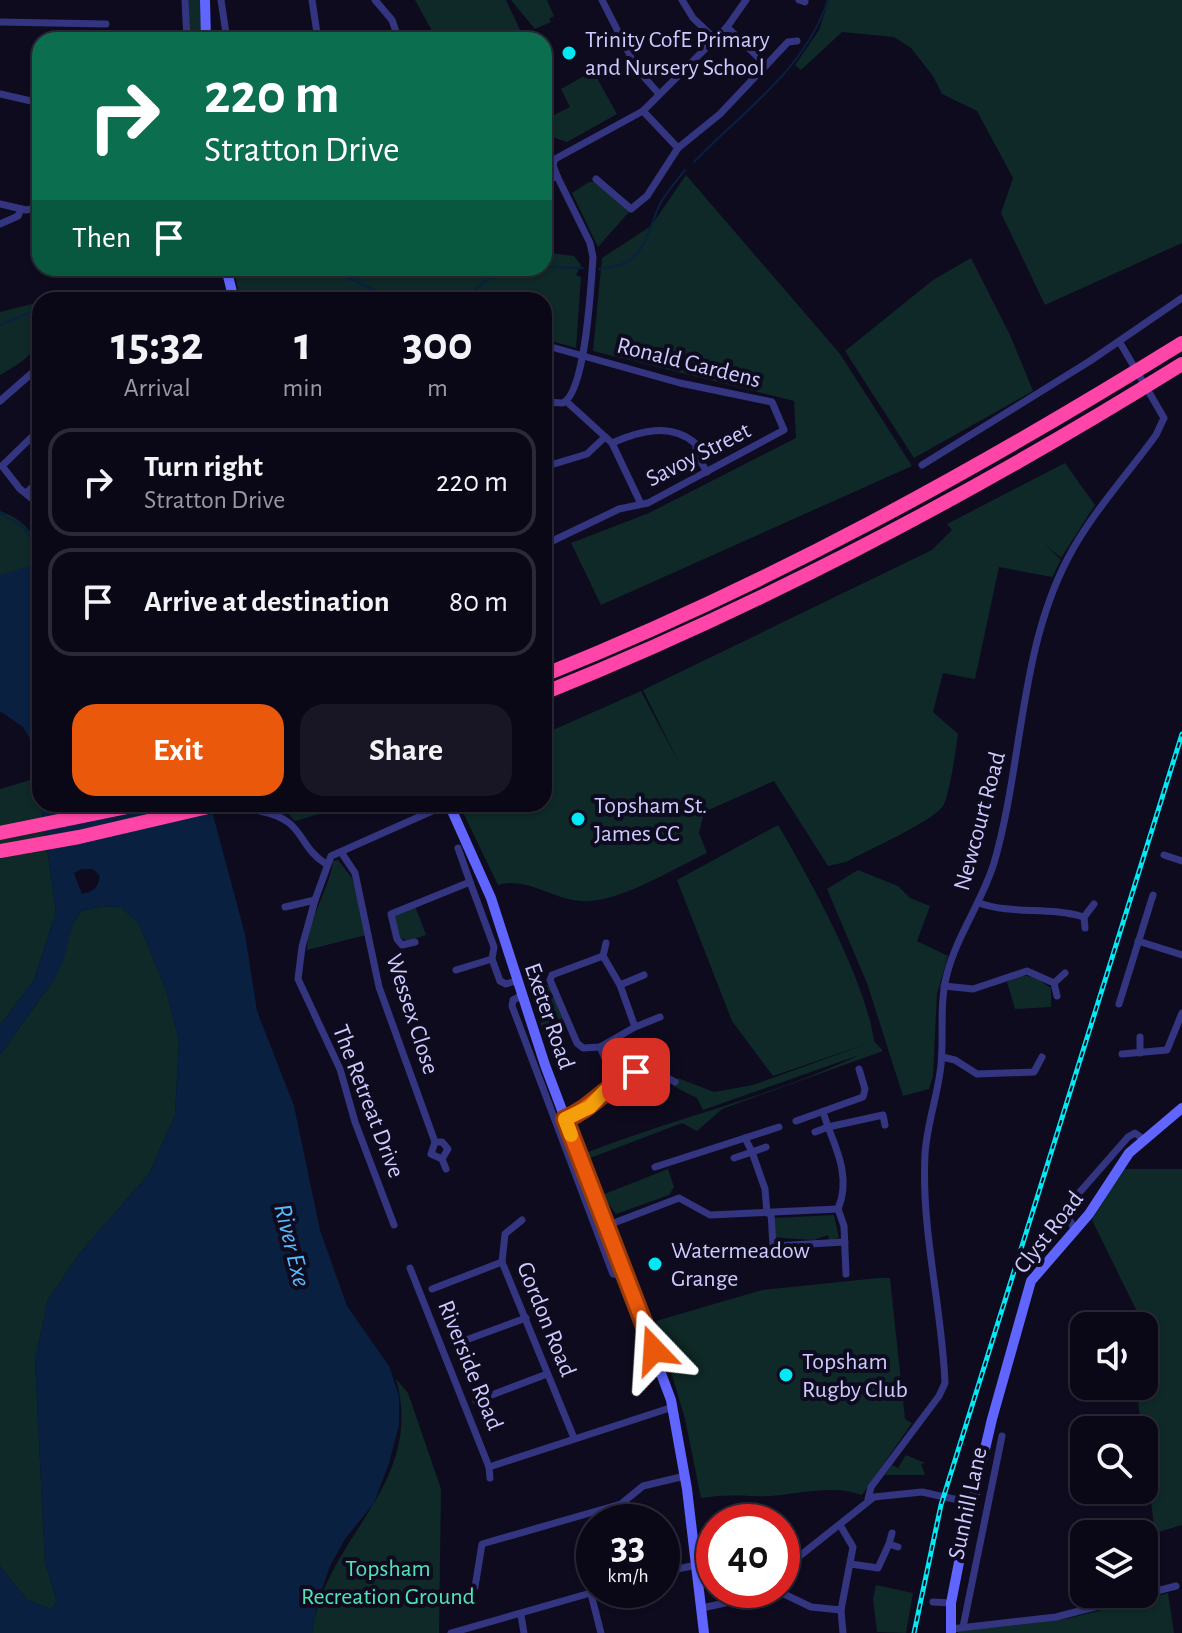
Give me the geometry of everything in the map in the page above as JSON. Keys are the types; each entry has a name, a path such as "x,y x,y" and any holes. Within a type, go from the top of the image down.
{"highway":[{"path":"552,672 623,643 768,576 913,502 1182,343"},
{"path":"552,690 628,659 831,564 962,495 1182,364"},
{"path":"0,833 103,812"},
{"path":"0,851 79,837 187,812"}],"street":[{"path":"185,0 187,32"},
{"path":"205,0 206,32"},
{"path":"221,0 226,32"},
{"path":"312,0 317,32"},
{"path":"375,0 392,20 396,32"},
{"path":"602,0 637,69 659,94"},
{"path":"682,0 693,18 714,38"},
{"path":"552,402 567,402 582,356 593,257 553,165 559,154 643,111 727,27 746,0"},
{"path":"0,22 106,24"},
{"path":"727,27 766,65"},
{"path":"596,179 631,213 678,148 720,114 788,42 797,41"},
{"path":"0,94 32,101"},
{"path":"643,111 678,148"},
{"path":"552,179 557,176"},
{"path":"0,204 21,209 32,208"},
{"path":"0,224 18,216 21,209"},
{"path":"922,465 1121,343 1182,298"},
{"name":"Newcourt Road","path":"800,1556 868,1499 871,1487 939,1396 945,1383 930,1257 925,1157 942,1057 944,986 950,963 979,903 1003,822 1021,736 1031,663 1051,597 1067,558 1156,435 1163,412 1121,343"},
{"path":"552,347 582,356"},
{"name":"Ronald Gardens","path":"582,356 680,383 772,402 778,415"},
{"path":"0,401 32,373"},
{"name":"Savoy Street","path":"567,402 608,440 640,502 648,503 782,434 778,415"},
{"path":"552,465 587,454 608,440 634,432 664,431 683,435 696,444 696,454 707,472"},
{"path":"32,437 2,466 32,498"},
{"path":"26,493 32,487"},
{"path":"552,541 640,502"},
{"path":"262,812 297,828 312,855 326,864 341,852 430,812"},
{"name":"Exeter Road","path":"452,812 491,898 521,996 673,1407 696,1558"},
{"path":"458,848 494,947 492,959 501,982 516,981"},
{"name":"Wessex Close","path":"341,852 355,873 379,987 435,1142 431,1154 442,1159 446,1169"},
{"path":"1164,855 1182,861"},
{"name":"The Retreat Drive","path":"326,864 302,947 298,979 340,1069 355,1122 394,1225"},
{"path":"402,945 397,939 391,914 470,882"},
{"path":"1119,1004 1153,895"},
{"path":"285,907 315,900"},
{"path":"979,903 996,910 1052,910 1084,917"},
{"path":"1085,928 1084,917 1094,904"},
{"path":"1138,941 1182,955"},
{"path":"402,945 415,942"},
{"path":"606,943 603,956 620,985 635,1027"},
{"path":"397,955 402,945"},
{"path":"603,956 552,975 550,980 579,1046 600,1047 660,1017"},
{"path":"456,970 492,959"},
{"path":"944,986 973,989 1004,983 1027,971 1054,983"},
{"path":"1054,983 1065,973"},
{"path":"620,985 644,975"},
{"path":"1054,983 1057,996"},
{"path":"521,996 513,1000 512,1006 582,1194 613,1274 626,1276"},
{"path":"1122,1054 1171,1047 1182,1013"},
{"path":"1140,1037 1140,1053"},
{"path":"600,1047 615,1081"},
{"path":"942,1057 983,1074 1034,1072 1042,1057"},
{"path":"565,1119 590,1107 615,1081 647,1069 675,1082"},
{"path":"796,1121 849,1103 865,1093 859,1069"},
{"path":"846,1092 849,1103"},
{"name":"Clyst Road","path":"951,1631 951,1603 972,1503 1026,1292 1035,1275 1075,1231 1142,1138 1181,1111"},
{"path":"823,1112 844,1183 838,1209 844,1226 846,1274"},
{"path":"815,1132 874,1115 883,1115 885,1125"},
{"path":"655,1167 779,1127"},
{"path":"1075,1231 1067,1214 1072,1201 1128,1137 1135,1133 1142,1138"},
{"path":"745,1138 765,1189 773,1246 845,1242"},
{"name":"Wessex Close","path":"435,1142 447,1146 448,1152 442,1159"},
{"path":"734,1158 766,1147"},
{"path":"667,1151 670,1162"},
{"path":"606,1226 679,1198 710,1215 838,1209"},
{"name":"Gordon Road","path":"522,1220 505,1234 502,1262 574,1438"},
{"path":"432,1289 502,1262"},
{"name":"Riverside Road","path":"410,1268 489,1467 490,1478"},
{"path":"455,1344 526,1318"},
{"path":"476,1401 547,1374"},
{"path":"489,1467 673,1407"},
{"name":"Sunhill Lane","path":"963,1627 1002,1436"},
{"path":"475,1587 482,1544 621,1504 643,1486 685,1476"},
{"path":"868,1499 922,1492 972,1503"},
{"path":"840,1525 852,1543 851,1564 841,1610 843,1633"},
{"path":"851,1564 878,1568 892,1533"},
{"path":"889,1544 898,1547"},
{"path":"951,1631 1056,1617 1176,1586"},
{"path":"451,1633 576,1598"},
{"path":"800,1602 811,1607 841,1610"},
{"path":"933,1602 951,1603"},
{"path":"595,1608 601,1633"},
{"name":"Exeter Road","path":"702,1608 704,1633"},
{"path":"521,1615 524,1633"}],"green space":[{"path":"188,0 201,0 202,32 190,32"},
{"path":"415,0 506,0 520,30 518,32 433,32"},
{"path":"511,0 547,0 554,16 549,19 551,22 535,29"},
{"path":"829,0 1182,0 1182,243 1045,305 1001,213 1013,178 977,111 942,94 933,76 911,48 894,37 842,32 801,70 795,65 819,30"},
{"path":"593,71 617,114 567,142 552,137 552,116 570,107 561,89"},
{"path":"686,175 840,354 912,466 601,605 571,543 649,513 796,438 794,401 593,351 602,258 651,226"},
{"path":"589,182 595,182 629,212 598,247 572,193"},
{"path":"552,253 574,256 581,265 576,275 581,277 576,348 552,341 552,292 238,292 236,276 552,276"},
{"path":"971,258 1010,335 1033,391 914,458 845,351 933,280"},
{"path":"32,304 32,351 0,375 0,312"},
{"path":"1065,463 1095,505 1061,558 1044,543 1061,560 1052,577 999,567 975,679 943,673 933,712 958,734 948,793 943,806 936,813 846,862 828,866 774,781 704,812 699,833 707,853 628,891 581,901 518,883 498,885 463,812 552,812 552,730 641,691 679,763 643,690 932,550 952,530 947,524"},
{"path":"0,511 18,520 32,536 32,628 0,618"},
{"path":"32,779 32,812 42,812 56,912 34,980 0,1025 0,789"},
{"path":"287,812 325,812 295,821"},
{"path":"778,825 849,961 874,1041 883,1051 722,1109 697,1131 682,1123 590,1158 588,1152 793,1083 859,1055 703,1110 697,1098 673,1086 678,1078 714,1092 753,1085 869,1043 773,1076 732,1021 677,880"},
{"path":"338,860 352,878 366,935 307,950 311,926 333,861"},
{"path":"858,870 898,886 910,898 930,906 917,941 948,956 937,994 933,1076 929,1089 903,1096 867,983 827,889"},
{"path":"102,906 121,907 139,924 166,990 179,1041 175,1115 149,1174 79,1254 48,1300 35,1360 45,1562 57,1602 51,1609 27,1600 0,1566 0,1055 55,978 73,923 82,911"},
{"path":"415,906 426,935 408,941 399,937 393,922 397,913"},
{"path":"521,960 531,987 541,983 550,986 566,1025 544,1034"},
{"path":"1022,975 1036,978 1051,988 1051,1007 1015,1009 1007,982"},
{"path":"668,1169 674,1187 669,1195 616,1214 602,1195"},
{"path":"1123,1169 1182,1169 1182,1525 1158,1532 1158,1520 1153,1520 1151,1504 1158,1504 1158,1416 1140,1416 1138,1400 1158,1400 1158,1312 1137,1312 1092,1220"},
{"path":"834,1215 839,1238 829,1240 828,1235 814,1240 782,1238 782,1243 776,1244 774,1218"},
{"name":"Topsham Rugby Club","path":"890,1278 905,1419 912,1423 862,1495 820,1490 701,1498 685,1419 656,1321 762,1290"},
{"name":"Topsham Recreation Ground","path":"396,1379 408,1393 441,1489 439,1633 312,1633 320,1599 334,1568 386,1481 397,1450 401,1417"},
{"path":"906,1455 925,1463 921,1464 925,1475 885,1475 892,1465 898,1468"},
{"path":"876,1585 913,1593 906,1633 877,1632 873,1599"},
{"path":"1168,1593 1174,1633 958,1633 958,1630 1066,1619 1109,1608 1158,1608 1158,1596"}],"water":[{"path":"32,565 32,742 23,727 0,711 0,575"},
{"name":"River Exe","path":"42,812 212,812 245,934 257,1011 294,1106 320,1230 347,1306 389,1366 399,1396 399,1425 389,1463 374,1503 345,1539 330,1566 317,1604 312,1633 0,1633 0,1566 27,1600 51,1609 57,1602 45,1562 35,1360 48,1300 79,1254 149,1174 175,1115 179,1041 166,990 139,924 121,907 102,906 82,911 73,923 64,959 55,978 0,1055 0,1025 34,980 56,912","holes":["93,869 100,876 95,888 82,894 74,873"]}],"waterway":[{"path":"694,162 788,69 818,25 828,0"},
{"path":"599,269 614,267 635,256 662,201 685,170"},
{"path":"552,267 583,268"},
{"path":"345,276 378,292"},
{"path":"472,292 492,276"},
{"path":"0,325 32,311"},
{"path":"0,513 23,527 32,540"}],"railway":[{"path":"914,1633 941,1505 1182,734"}],"slow traffic":[{"path":"571,1135 565,1119 582,1113 605,1091"}],"place":[{"name":"Trinity CofE Primary and Nursery School","path":"569,53"},
{"name":"Topsham St. James CC","path":"578,819"},
{"name":"Watermeadow Grange","path":"655,1264"},
{"name":"Topsham Rugby Club","path":"786,1375"}],"route":[{"path":"636,1072 615,1081 582,1113 565,1119 654,1350"}]}
